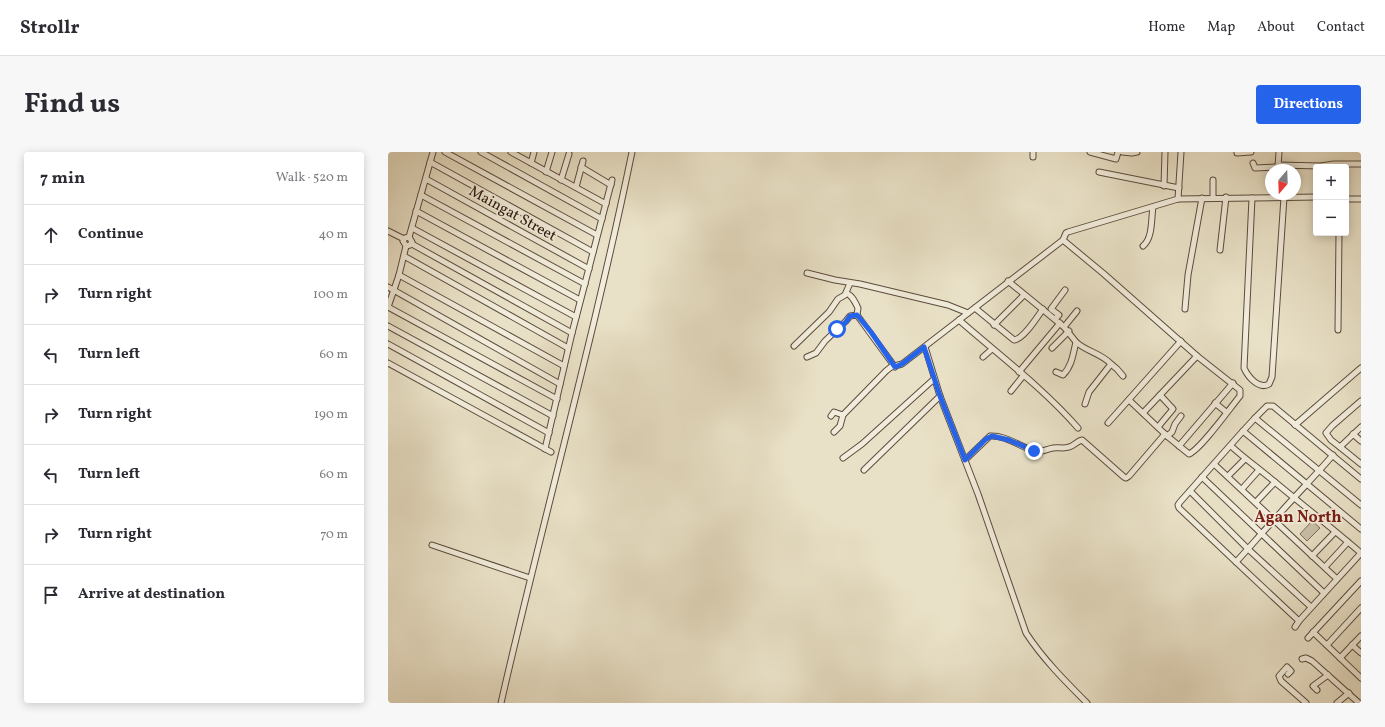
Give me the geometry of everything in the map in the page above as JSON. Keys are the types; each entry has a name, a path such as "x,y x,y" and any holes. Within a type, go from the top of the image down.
{"street":[{"path":"433,152 412,228 404,243 572,333"},
{"path":"445,152 598,235"},
{"path":"481,152 602,219"},
{"path":"531,163 534,152"},
{"path":"546,172 552,152"},
{"path":"501,703 620,209 632,152"},
{"path":"1090,152 1116,159 1118,152"},
{"path":"1122,152 1137,152"},
{"path":"1164,152 1164,186"},
{"path":"1178,199 1181,152"},
{"path":"1237,154 1251,152"},
{"path":"1278,164 1279,152"},
{"path":"515,153 546,172 606,204"},
{"path":"561,180 569,154"},
{"path":"576,187 583,161"},
{"path":"430,162 593,252"},
{"path":"1253,164 1256,168 1265,168"},
{"path":"1349,165 1361,164"},
{"path":"1301,166 1313,166"},
{"path":"545,449 580,300 612,182 581,167"},
{"path":"1099,172 1179,188"},
{"name":"Maingat Street","path":"426,179 589,269"},
{"path":"1213,180 1213,197"},
{"path":"421,195 585,284"},
{"path":"1220,250 1226,197"},
{"path":"834,432 840,426 843,415 886,371 891,367 902,364 1063,240 1066,233 1178,199 1265,197"},
{"path":"1301,197 1313,197"},
{"path":"1185,309 1188,275 1202,198"},
{"path":"1252,198 1244,368 1251,378 1260,385 1265,386 1269,384 1272,377 1284,200"},
{"path":"1349,199 1361,199"},
{"path":"1143,246 1147,243 1150,237 1153,207"},
{"path":"416,211 580,300"},
{"path":"412,228 576,317"},
{"path":"388,231 412,240 404,256 388,307 557,399"},
{"path":"1338,330 1339,236"},
{"path":"1063,240 1241,392 1240,396 1191,454 1188,454 1166,435 1129,400"},
{"path":"404,256 568,348"},
{"path":"807,273 948,305 968,313"},
{"path":"399,275 564,366"},
{"path":"1008,281 1058,321 1076,342 1085,349 1099,354 1123,376"},
{"path":"794,346 829,312 838,299 843,297 850,283"},
{"path":"388,287 560,384"},
{"path":"1011,391 1058,321 1059,315 1052,309 1065,290"},
{"path":"846,293 852,298 858,308 857,315 871,332 895,367"},
{"path":"994,325 1024,295"},
{"path":"975,308 1012,340 1016,340 1022,336 1043,309"},
{"path":"1052,348 1077,311"},
{"path":"807,357 816,353 825,341 846,322 850,316 857,315"},
{"path":"959,320 1064,412 1078,428"},
{"path":"388,326 553,416"},
{"path":"1108,423 1181,341"},
{"path":"1056,372 1063,375 1068,369 1076,342"},
{"path":"388,344 549,433"},
{"path":"924,347 940,396 978,494 1026,633 1059,674 1087,703"},
{"path":"983,357 992,349"},
{"path":"1143,413 1197,356"},
{"path":"388,363 551,452"},
{"path":"1085,404 1089,392 1111,364"},
{"path":"1296,425 1361,368"},
{"path":"844,458 862,444 934,379"},
{"path":"1179,446 1232,383"},
{"path":"1158,427 1173,409 1160,395"},
{"path":"864,470 940,396"},
{"path":"1361,401 1326,432 1331,440 1361,464"},
{"path":"1216,403 1226,412"},
{"path":"1299,621 1179,508 1179,503 1255,418 1267,406 1270,405 1361,479"},
{"path":"831,416 834,412 843,415"},
{"path":"965,460 990,436 997,436 1009,440 1034,451 1054,448 1068,448 1082,440 1126,478 1166,435 1172,432 1175,424 1182,416"},
{"path":"1255,418 1361,505"},
{"path":"1340,447 1361,427"},
{"path":"1243,431 1361,529"},
{"path":"1353,434 1361,441"},
{"path":"1231,446 1361,553 1311,607 1295,627"},
{"path":"1236,562 1333,455"},
{"path":"1228,476 1245,458"},
{"path":"1214,464 1337,579"},
{"path":"1242,489 1259,470"},
{"path":"1202,477 1324,593"},
{"path":"1256,502 1275,482"},
{"path":"1190,491 1248,549 1311,607"},
{"path":"1312,556 1334,532"},
{"path":"1325,567 1348,542"},
{"path":"432,545 530,578"},
{"path":"1308,638 1361,581"},
{"path":"1327,645 1361,608"},
{"path":"1313,632 1361,678"},
{"path":"1340,658 1361,636"},
{"path":"1352,644 1361,653"},
{"path":"1305,660 1328,675 1359,703"},
{"path":"1288,674 1291,671 1287,668 1279,676 1281,681 1306,703"},
{"path":"1317,690 1313,686 1328,675"},
{"path":"1337,703 1349,693"}],"shaded area":[{"path":"1312,521 1320,528 1307,541 1300,534"}],"district":[{"name":"Agan North","path":"1298,516"}],"route":[{"path":"837,329 846,322 850,316 857,315 871,332 895,367 902,364 924,347 940,396 965,460 990,436 997,436 1009,440 1034,451"}]}
